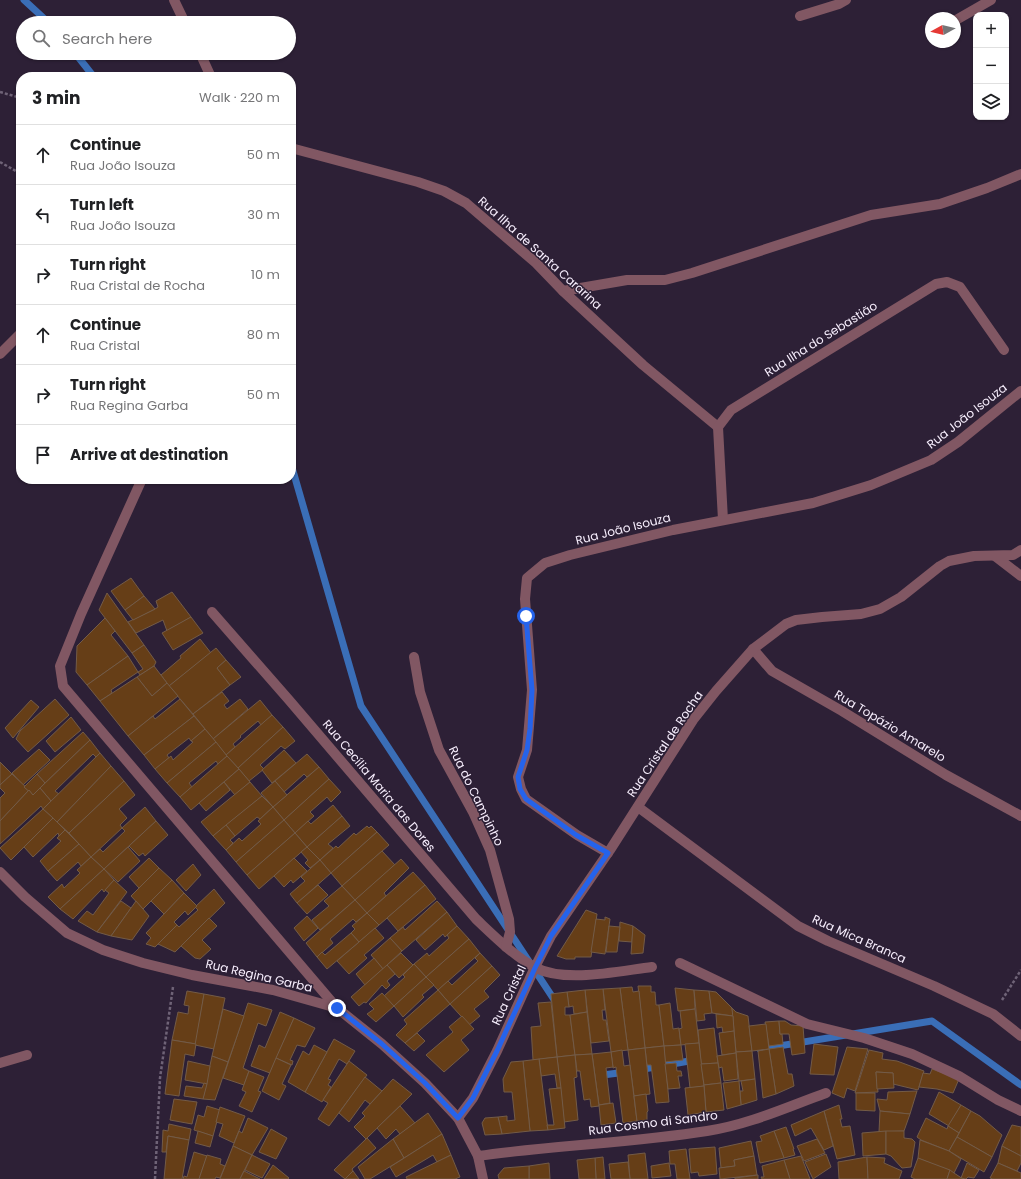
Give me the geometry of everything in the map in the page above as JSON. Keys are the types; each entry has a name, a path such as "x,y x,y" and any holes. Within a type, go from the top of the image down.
{"street":[{"path":"174,0 182,16"},
{"path":"800,16 839,4 846,0"},
{"path":"961,17 991,0"},
{"path":"203,60 209,72"},
{"name":"Rua Ilha de Santa Cararina","path":"296,149 384,172 444,191 466,203 536,264 643,365 718,427"},
{"path":"563,291 626,280 665,280 692,273 871,215 940,204 987,188 1021,174"},
{"name":"Rua Ilha do Sebastião","path":"718,427 731,410 936,284 947,282 960,287 1004,350"},
{"path":"0,354 16,338"},
{"name":"Rua João Isouza","path":"608,853 576,835 526,799 520,789 518,777 527,750 530,729 532,690 525,598 528,578 545,563 673,530 812,503 850,492 903,472 931,460 958,442 1021,391"},
{"path":"718,427 723,520"},
{"path":"140,484 81,614 60,666 63,686 337,1008"},
{"name":"Rua Cristal de Rocha","path":"587,884 693,720 753,648 786,624 796,620 861,614 880,609 901,597 934,570 949,561 974,556 1013,555 1021,550"},
{"path":"995,556 1021,576"},
{"name":"Rua Cecília Maria das Dores","path":"212,612 476,919 506,947 535,968 553,974 583,975 652,967"},
{"name":"Rua Topázio Amarelo","path":"753,648 772,671 842,711 946,775 1021,816"},
{"name":"Rua do Campinho","path":"414,657 420,692 439,750 473,812 490,850 508,919 510,932 506,947"},
{"name":"Rua Mica Branca","path":"638,807 798,926 828,941 934,986 993,1014 1021,1036"},
{"name":"Rua Regina Garba","path":"0,872 67,934 104,950 143,963 273,990 337,1008 382,1044 425,1083 458,1118 478,1156 483,1179"},
{"name":"Rua Cristal","path":"458,1118 473,1098 551,936 587,884"},
{"path":"680,963 807,1024 864,1038 912,1054 959,1076 998,1100 1021,1111"},
{"path":"0,1063 27,1055"},
{"name":"Rua Cosmo di Sandro","path":"478,1156 526,1149 708,1131 742,1123 826,1093"}],"path":[{"path":"0,92 16,97"},
{"path":"0,162 16,171"},
{"path":"993,1014 1021,970"},
{"path":"155,1179 160,1078 176,971"}],"building":[{"path":"131,578 144,596 125,610 111,591"},
{"path":"172,592 191,617 167,631 163,620 136,633 128,622 158,607 156,601"},
{"path":"107,593 144,645 132,653 99,610"},
{"path":"144,596 155,609 133,620 125,610"},
{"path":"191,617 203,633 173,650 162,633"},
{"path":"105,618 115,631 111,635 128,656 87,685 76,672 77,646"},
{"path":"200,639 211,653 169,686 161,675"},
{"path":"144,645 156,662 154,666 140,675 138,672 143,669 132,653"},
{"path":"216,648 226,660 217,668 230,685 193,714 169,686"},
{"path":"128,656 138,672 111,690 112,693 100,701 87,685"},
{"path":"226,660 241,677 230,685 217,668"},
{"path":"154,666 167,683 152,696 137,677"},
{"path":"137,677 152,696 167,683 178,696 128,736 100,701"},
{"path":"222,692 229,701 224,705 227,709 240,699 248,709 213,739 193,714"},
{"path":"55,699 69,715 28,752 16,739 20,731"},
{"path":"180,699 194,716 144,755 128,736 153,716 155,719"},
{"path":"31,700 39,707 13,738 5,728"},
{"path":"260,700 272,715 261,725 258,721 240,736 241,737 233,744 235,747 226,755 213,739"},
{"path":"272,715 283,727 238,768 226,755"},
{"path":"194,716 205,729 191,741 189,738 167,755 169,758 155,769 144,755"},
{"path":"71,717 81,730 55,752 46,741"},
{"path":"283,727 295,741 285,749 281,746 260,765 264,769 249,781 238,768"},
{"path":"205,729 216,742 167,783 155,769 171,756 173,760"},
{"path":"83,732 90,740 45,783 37,774"},
{"path":"90,740 100,753 96,757 93,754 55,791 59,794 51,801 40,788"},
{"path":"216,742 227,756 218,764 216,761 189,783 192,787 180,797 167,783"},
{"path":"39,749 50,760 23,785 12,773"},
{"path":"284,750 296,763 272,783 262,770"},
{"path":"100,753 111,766 57,822 43,809"},
{"path":"307,754 319,767 307,777 304,774 284,792 275,781"},
{"path":"227,756 239,769 191,810 180,797"},
{"path":"0,762 12,774 0,785"},
{"path":"111,766 124,781 69,833 57,822"},
{"path":"319,767 329,779 284,820 273,807"},
{"path":"239,769 250,782 235,795 224,782"},
{"path":"12,774 29,790 0,821 0,798 5,793 0,788 0,785"},
{"path":"37,774 45,783 33,795 24,787"},
{"path":"329,779 341,792 331,802 327,797 310,812 314,816 295,833 284,820"},
{"path":"124,781 135,795 119,809 127,818 120,825 122,828 91,857 69,833"},
{"path":"275,781 287,795 273,807 261,793"},
{"path":"224,782 230,790 206,811 199,803"},
{"path":"250,782 262,796 213,836 201,822"},
{"path":"40,788 51,801 43,809 41,806 0,844 0,821 29,790 33,795"},
{"path":"262,796 273,807 260,819 257,817 235,836 226,825"},
{"path":"333,805 342,816 307,847 295,833 308,821 311,824"},
{"path":"145,807 156,821 104,869 91,857 100,849 103,852 125,831 122,828"},
{"path":"273,807 284,820 236,862 226,850 239,838 242,841 261,824 258,821"},
{"path":"43,809 53,818 11,860 0,848"},
{"path":"342,816 350,826 328,844 333,848 320,860 307,847"},
{"path":"53,818 65,830 59,836 58,833 33,857 24,847"},
{"path":"284,820 295,833 247,875 236,862"},
{"path":"156,821 168,835 145,856 143,853 139,856 129,846"},
{"path":"226,825 235,836 230,840 233,843 226,850 213,836"},
{"path":"367,826 369,828 371,826 377,832 331,873 320,860 336,846 338,848 354,833 356,835"},
{"path":"65,830 79,844 48,871 40,861 61,841 57,838"},
{"path":"377,832 389,845 342,886 331,873"},
{"path":"295,833 307,847 259,889 247,875"},
{"path":"79,844 91,857 81,866 78,862 57,881 48,871"},
{"path":"128,847 140,861 118,882 104,869"},
{"path":"307,847 320,860 310,868 305,863 308,860 301,852"},
{"path":"382,851 395,865 355,900 342,886"},
{"path":"91,857 104,869 60,909 48,897 62,884 64,888 80,873 77,870"},
{"path":"149,858 159,868 139,888 129,877"},
{"path":"294,858 307,871 293,883 291,880 284,887 274,876"},
{"path":"401,859 409,868 384,893 386,896 367,913 355,900"},
{"path":"320,860 331,873 297,903 290,894 305,881 301,877"},
{"path":"193,864 201,875 186,891 176,880"},
{"path":"159,868 172,880 143,909 131,896"},
{"path":"104,869 114,880 104,892 102,889 73,919 60,909"},
{"path":"413,872 425,885 379,925 367,913"},
{"path":"114,880 127,892 97,932 78,921 87,911 93,915 109,893 105,890"},
{"path":"172,880 184,893 164,914 151,901"},
{"path":"318,885 328,895 307,914 297,903"},
{"path":"425,885 436,899 398,931 387,918"},
{"path":"342,886 355,900 320,930 312,920 329,906 324,901"},
{"path":"214,889 225,903 175,952 158,944 177,925 179,927 198,910 195,907"},
{"path":"184,893 197,906 188,915 185,911 174,922 177,925 155,947 146,944 151,938 146,933"},
{"path":"355,900 367,913 356,922 353,919 330,939 333,943 317,957 306,943"},
{"path":"121,901 131,908 111,936 97,932"},
{"path":"136,901 149,916 132,940 111,936"},
{"path":"437,901 447,912 402,951 390,938 403,927 405,930"},
{"path":"586,910 597,914 591,957 575,957 575,959 566,959 557,956"},
{"path":"447,912 457,926 445,937 443,934 425,950 416,940"},
{"path":"367,913 379,925 359,942 351,933 355,929 352,926"},
{"path":"307,916 318,928 304,941 294,928"},
{"path":"605,917 610,919 605,954 591,952 596,919 605,920"},
{"path":"209,918 217,926 202,940 211,949 200,959 195,958 181,946"},
{"path":"620,922 633,926 632,942 619,941"},
{"path":"457,926 469,939 426,977 414,964 427,953 429,956 449,938 447,935"},
{"path":"609,926 620,927 617,952 606,952"},
{"path":"633,926 645,935 643,953 631,954"},
{"path":"375,928 384,938 364,955 367,958 349,974 337,961"},
{"path":"351,933 359,942 327,969 317,957 322,952 325,955"},
{"path":"390,938 402,951 383,969 371,955"},
{"path":"469,939 480,953 438,990 426,977"},
{"path":"401,953 413,965 399,978 387,965"},
{"path":"480,953 492,966 450,1004 438,990 448,981 452,985 478,961 475,958"},
{"path":"374,958 383,969 365,985 356,974"},
{"path":"414,964 426,977 394,1006 384,996 405,977 403,975"},
{"path":"387,965 395,974 387,981 390,985 386,989 382,985 366,1003 364,1002 359,1006 351,997"},
{"path":"492,966 500,975 484,991 489,997 474,1009 480,1016 469,1025 450,1004"},
{"path":"426,977 434,985 422,995 424,997 403,1017 394,1006"},
{"path":"638,986 651,986 651,992 655,992 656,1005 659,1005 664,1046 645,1048"},
{"path":"632,987 633,992 639,991 645,1048 628,1050 620,988"},
{"path":"620,988 628,1050 611,1052 603,989"},
{"path":"675,988 694,990 695,1009 678,1011"},
{"path":"603,989 605,1010 602,1010 603,1020 606,1020 609,1041 591,1043 585,990"},
{"path":"438,990 450,1004 405,1043 396,1035 407,1024 404,1020"},
{"path":"585,990 587,1012 574,1014 573,1006 569,1007 567,992"},
{"path":"694,990 709,991 712,1013 704,1014 705,1020 697,1021"},
{"path":"187,991 204,994 196,1044 172,1040 178,1012 188,1014 189,1006 184,1005"},
{"path":"709,991 716,992 732,1008 733,1016 712,1013"},
{"path":"567,992 569,1007 565,1007 565,1015 570,1015 575,1055 557,1057 551,994"},
{"path":"382,993 394,1006 376,1022 367,1014 374,1009 369,1004"},
{"path":"204,994 225,998 214,1049 195,1045"},
{"path":"551,1002 557,1057 533,1060 531,1027 541,1026 538,1003"},
{"path":"248,1003 272,1010 266,1026 258,1023 243,1068 249,1071 244,1085 223,1078"},
{"path":"670,1003 673,1029 679,1028 681,1045 664,1046 659,1005"},
{"path":"732,1008 736,1012 748,1016 752,1051 736,1052"},
{"path":"223,1009 244,1016 228,1062 212,1056"},
{"path":"695,1009 699,1043 681,1045 679,1029 682,1028 680,1011"},
{"path":"280,1012 294,1018 270,1073 251,1066 259,1045 265,1048"},
{"path":"587,1012 592,1054 575,1055 570,1015"},
{"path":"716,1014 733,1016 734,1031 723,1033 722,1027 717,1028"},
{"path":"462,1016 474,1029 461,1040 469,1050 444,1072 426,1055 453,1032 449,1027"},
{"path":"294,1018 315,1028 305,1047 297,1045 290,1060 293,1061 292,1065 276,1058"},
{"path":"779,1021 780,1034 782,1034 783,1044 769,1046 765,1022"},
{"path":"779,1021 785,1021 791,1025 803,1026 805,1053 792,1055 789,1034 780,1034"},
{"path":"766,1024 769,1049 752,1051 749,1026"},
{"path":"714,1028 718,1063 701,1064 698,1030"},
{"path":"734,1031 736,1053 722,1055 719,1033"},
{"path":"417,1033 425,1041 414,1051 405,1043"},
{"path":"334,1039 355,1051 347,1064 339,1059 328,1079 331,1080 328,1085 331,1087 322,1102 305,1092"},
{"path":"172,1040 196,1044 194,1056 185,1054 179,1096 165,1094"},
{"path":"699,1043 704,1086 690,1088 685,1044"},
{"path":"814,1044 838,1047 834,1075 810,1074"},
{"path":"314,1045 327,1052 305,1092 288,1082 303,1051 309,1055"},
{"path":"681,1045 683,1060 665,1062 664,1046"},
{"path":"664,1046 669,1102 656,1103 651,1065 647,1065 645,1048"},
{"path":"783,1047 788,1074 792,1074 794,1086 776,1094 769,1049"},
{"path":"847,1047 868,1049 855,1091 847,1088 844,1098 832,1093"},
{"path":"645,1048 650,1094 634,1096 628,1050"},
{"path":"769,1049 776,1094 763,1098 758,1051"},
{"path":"622,1050 624,1066 630,1065 637,1121 623,1123 616,1067 613,1068 611,1052"},
{"path":"869,1050 883,1053 882,1059 897,1061 924,1071 918,1090 893,1084 893,1073 876,1072 878,1092 855,1093"},
{"path":"752,1051 755,1079 739,1081 736,1052"},
{"path":"611,1052 613,1067 606,1068 610,1103 599,1105 592,1054"},
{"path":"736,1053 738,1079 724,1081 722,1067 719,1068 717,1056"},
{"path":"592,1054 599,1106 591,1107 590,1099 584,1100 580,1071 577,1071 575,1055"},
{"path":"575,1055 577,1077 574,1078 578,1120 564,1122 557,1057"},
{"path":"212,1056 228,1062 215,1100 203,1099"},
{"path":"557,1057 561,1088 557,1088 555,1074 541,1076 539,1059"},
{"path":"276,1058 291,1065 282,1084 286,1086 279,1100 262,1091"},
{"path":"539,1059 548,1130 530,1131 523,1061"},
{"path":"188,1061 210,1066 207,1084 185,1080"},
{"path":"349,1061 367,1075 329,1126 318,1119 328,1103 323,1100"},
{"path":"523,1061 530,1131 502,1134 498,1117 507,1116 507,1121 515,1120 512,1092 504,1092 503,1079 511,1062"},
{"path":"676,1063 677,1071 681,1071 682,1076 678,1076 680,1088 668,1089 665,1064"},
{"path":"718,1063 721,1083 704,1085 701,1064"},
{"path":"932,1069 959,1079 953,1093 919,1087 923,1073 930,1074"},
{"path":"249,1071 264,1077 258,1091 261,1092 252,1112 239,1106 246,1092 242,1090"},
{"path":"876,1072 893,1073 894,1088 877,1089"},
{"path":"365,1077 382,1091 370,1104 365,1100 349,1122 339,1113"},
{"path":"393,1079 412,1094 366,1139 354,1127 365,1116 362,1113"},
{"path":"755,1079 757,1100 741,1105 740,1091 743,1091 741,1081"},
{"path":"739,1081 741,1105 727,1109 723,1083"},
{"path":"204,1083 207,1084 203,1099 184,1096 186,1086 202,1088"},
{"path":"721,1083 724,1110 706,1112 704,1085"},
{"path":"704,1086 706,1112 688,1115 685,1088"},
{"path":"561,1088 565,1128 548,1130 547,1125 554,1125 549,1089"},
{"path":"917,1091 910,1114 880,1111 877,1099 887,1100 888,1092"},
{"path":"939,1092 961,1105 949,1126 929,1114"},
{"path":"856,1093 875,1093 875,1111 856,1110"},
{"path":"646,1094 648,1111 647,1120 637,1121 634,1096"},
{"path":"174,1099 197,1102 192,1124 170,1120"},
{"path":"613,1103 616,1123 601,1125 599,1105"},
{"path":"839,1105 842,1127 850,1126 855,1155 837,1159 824,1111"},
{"path":"961,1105 971,1111 959,1133 948,1126"},
{"path":"207,1106 220,1110 213,1136 194,1130 198,1115 204,1117"},
{"path":"400,1106 415,1123 400,1134 396,1129 386,1139 377,1128"},
{"path":"220,1107 245,1116 234,1143 219,1136 223,1124 216,1122"},
{"path":"824,1111 833,1146 824,1150 811,1128 795,1136 791,1125"},
{"path":"880,1111 910,1114 904,1131 879,1132"},
{"path":"971,1111 980,1116 1002,1135 992,1157 957,1137"},
{"path":"428,1113 442,1134 404,1158 393,1139"},
{"path":"498,1117 502,1134 485,1135 482,1123 485,1118"},
{"path":"248,1118 268,1128 252,1155 233,1146 239,1131 242,1133"},
{"path":"926,1118 947,1129 948,1126 959,1133 949,1151 917,1137"},
{"path":"169,1124 191,1129 189,1140 168,1136 166,1152 162,1152 163,1130 168,1131"},
{"path":"1012,1125 1021,1127 1021,1156 1002,1146"},
{"path":"786,1127 795,1155 784,1158 774,1131"},
{"path":"271,1129 287,1138 276,1159 259,1152"},
{"path":"198,1131 213,1136 210,1147 195,1143"},
{"path":"774,1131 784,1158 760,1163 756,1142 762,1141 760,1136"},
{"path":"886,1131 886,1154 863,1156 862,1133"},
{"path":"886,1131 904,1131 904,1138 912,1139 915,1142 911,1167 902,1168 891,1156 886,1154"},
{"path":"442,1134 451,1155 437,1162 433,1155 396,1177 390,1167"},
{"path":"168,1136 189,1140 182,1179 164,1179"},
{"path":"957,1137 992,1157 984,1172 949,1151"},
{"path":"367,1138 376,1148 352,1169 353,1171 345,1179 334,1170"},
{"path":"393,1139 404,1158 370,1179 365,1179 358,1167"},
{"path":"817,1139 825,1153 804,1161 797,1146"},
{"path":"920,1140 949,1151 961,1159 954,1173 918,1158"},
{"path":"751,1141 754,1156 734,1160 735,1166 721,1168 719,1148"},
{"path":"233,1146 252,1155 240,1179 220,1179"},
{"path":"1002,1146 1021,1156 1021,1163 1017,1171 998,1163"},
{"path":"715,1147 717,1174 699,1176 698,1172 691,1173 689,1149"},
{"path":"686,1149 690,1179 677,1179 675,1164 670,1164 669,1151"},
{"path":"194,1152 207,1156 199,1179 183,1179 184,1176 187,1177"},
{"path":"645,1153 648,1179 630,1179 628,1155"},
{"path":"826,1154 831,1167 813,1179 805,1162"},
{"path":"207,1155 221,1159 220,1164 225,1166 220,1178 199,1179"},
{"path":"252,1155 270,1164 262,1178 245,1170"},
{"path":"451,1155 460,1177 455,1179 407,1179 406,1177"},
{"path":"754,1156 757,1175 720,1179 719,1168 735,1166 734,1160"},
{"path":"801,1156 810,1179 790,1179 784,1160"},
{"path":"603,1157 605,1179 596,1179 595,1158"},
{"path":"867,1157 868,1179 839,1179 838,1162"},
{"path":"867,1157 885,1158 884,1163 902,1171 899,1179 868,1179"},
{"path":"595,1158 596,1179 579,1179 577,1160"},
{"path":"918,1158 950,1170 947,1179 915,1179 911,1177"},
{"path":"784,1160 790,1179 762,1179 761,1177 764,1177 762,1166"},
{"path":"628,1162 630,1179 611,1179 609,1164"},
{"path":"549,1163 550,1179 529,1179 529,1166"},
{"path":"669,1163 671,1176 652,1178 651,1166"},
{"path":"967,1163 979,1170 974,1178 961,1178"},
{"path":"998,1163 1021,1173 1021,1179 990,1178"},
{"path":"273,1165 289,1178 264,1179"},
{"path":"529,1166 529,1179 499,1179 498,1175 504,1168"},
{"path":"950,1170 954,1173 963,1179 947,1179"},
{"path":"244,1171 260,1179 240,1179"},
{"path":"353,1171 359,1179 345,1179"},
{"path":"758,1175 758,1179 735,1179 735,1178"}],"waterway":[{"path":"24,0 41,16"},
{"path":"81,60 90,72"},
{"path":"296,481 361,706 557,1004"},
{"path":"760,1049 932,1021 1021,1085"},
{"path":"638,1070 695,1060"},
{"path":"601,1071 603,1075 626,1072"}],"route":[{"path":"337,1008 382,1044 425,1083 458,1118 473,1098 497,1051 551,936 608,853 576,835 552,816 526,799 520,789 518,777 527,750 530,729 532,690 526,616"}]}
